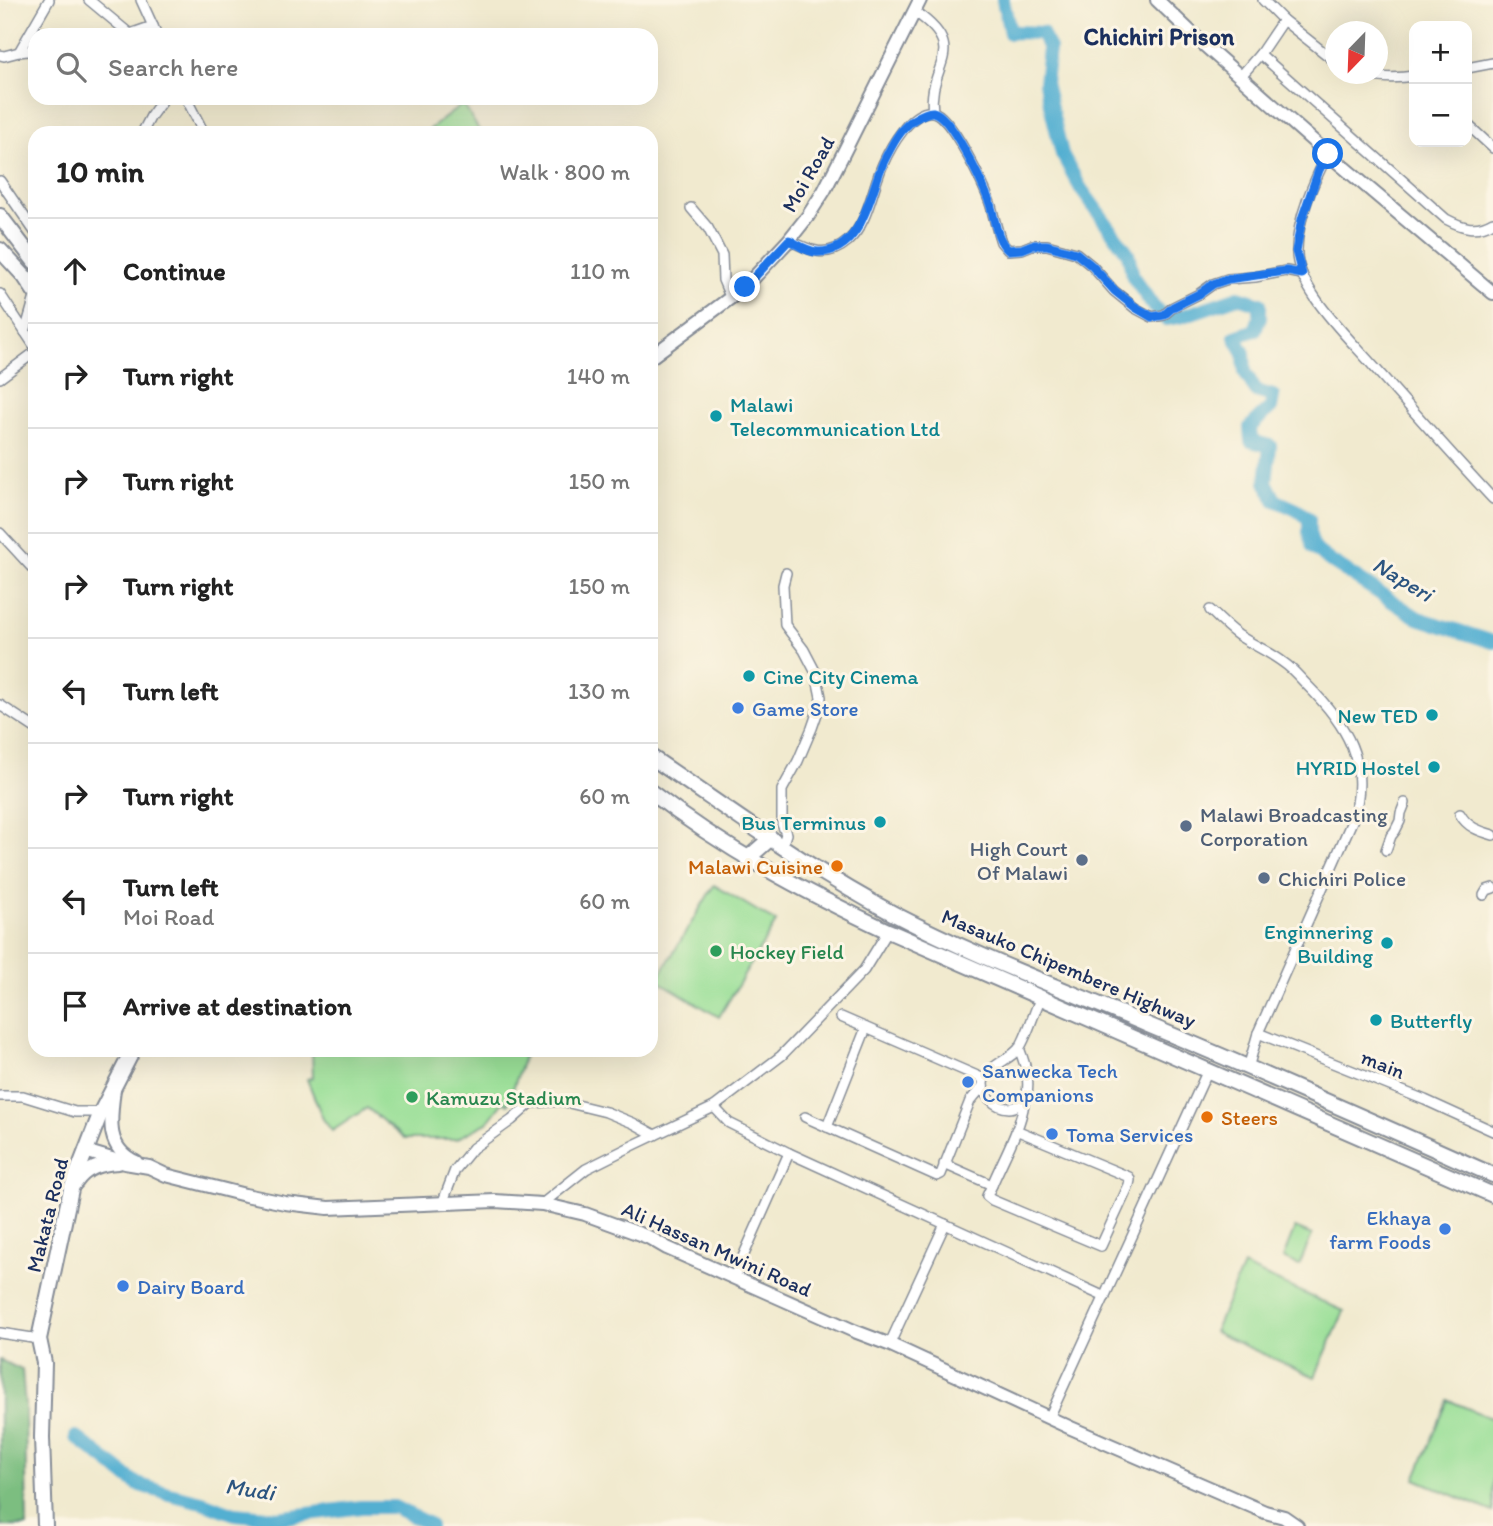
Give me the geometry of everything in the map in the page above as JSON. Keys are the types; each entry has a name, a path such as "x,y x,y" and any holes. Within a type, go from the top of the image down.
{"main road":[{"path":"1157,0 1328,154 1493,293"},
{"name":"Moi Road","path":"658,352 745,287 808,216 824,191 917,6"},
{"path":"0,216 28,253"},
{"path":"0,250 28,282"},
{"name":"Masauko Chipembere Highway","path":"658,762 861,896 942,938 1492,1172"},
{"name":"Masauko Chipembere Highway","path":"658,797 747,859 819,899 1493,1195"},
{"path":"747,859 777,842"},
{"name":"Makata Road","path":"45,1526 44,1363 39,1339 71,1189 101,1112 129,1057"},
{"path":"115,1085 110,1123 112,1137 129,1159 149,1167"},
{"name":"Ali Hassan Mwini Road","path":"85,1151 149,1167 166,1175 285,1203 328,1208 495,1201 542,1204 585,1214 648,1237 667,1248 891,1345 1049,1418 1265,1512 1284,1517 1297,1526"},
{"path":"71,1189 86,1171 102,1165 125,1163"}],"street":[{"path":"33,28 49,0"},
{"path":"89,0 123,28"},
{"path":"141,0 154,28"},
{"path":"1263,0 1325,54"},
{"path":"917,6 942,40 944,50 944,60 932,92 933,112"},
{"path":"1241,76 1283,20"},
{"path":"19,52 28,36"},
{"path":"0,55 28,51"},
{"path":"1260,54 1446,219 1471,229 1493,222"},
{"path":"1472,67 1493,63"},
{"path":"1388,77 1409,76"},
{"path":"146,126 158,105"},
{"path":"190,105 200,126"},
{"path":"789,240 809,251 820,253 836,248 848,240 860,225 882,166 900,132 915,119 933,112 944,118 968,156 982,184 1001,242 1008,250 1047,245 1076,253 1115,291 1152,317 1164,315 1213,284 1228,279 1286,271 1302,274"},
{"path":"1472,129 1493,148"},
{"path":"1328,154 1315,180 1302,219 1296,251 1302,274 1332,320 1493,499"},
{"path":"0,181 28,222"},
{"path":"691,208 708,228 722,255 723,280 731,299"},
{"path":"0,294 28,337"},
{"path":"25,332 28,321"},
{"path":"0,378 28,356"},
{"path":"0,533 28,563"},
{"path":"777,842 786,834 782,824 782,790 812,729 821,697 816,673 804,650 785,625 783,585 786,573"},
{"path":"1210,610 1238,635 1285,663 1324,702 1353,748 1359,781 1359,800 1353,819 1258,1033 1248,1068"},
{"path":"0,705 28,723"},
{"path":"1386,850 1400,821 1405,803"},
{"path":"1460,814 1471,827 1493,835"},
{"path":"1484,895 1487,890 1493,888"},
{"path":"542,1204 586,1169 714,1107 781,1056 863,970 888,931"},
{"path":"805,1117 934,1176 941,1174 970,1101 990,1071 1019,1048 1041,997"},
{"path":"841,1017 984,1083"},
{"path":"827,1127 866,1028"},
{"name":"main","path":"1258,1033 1425,1100 1493,1131"},
{"path":"1016,1130 1129,1177 1129,1185 1101,1246 987,1196 1023,1113 1027,1095 1026,1066 1019,1048"},
{"path":"1049,1418 1208,1070"},
{"path":"984,1083 987,1096 992,1102 1007,1108 1024,1103"},
{"path":"0,1096 23,1096 75,1112 101,1112"},
{"path":"442,1204 455,1170 473,1148 531,1103 561,1101 606,1112 655,1135"},
{"path":"714,1107 729,1123 789,1153 1105,1297"},
{"path":"734,1277 789,1153"},
{"path":"944,1164 992,1185"},
{"path":"891,1345 945,1224"},
{"path":"0,1334 39,1339"}],"green space":[{"path":"464,105 477,126 434,126"},
{"name":"Hockey Field","path":"714,885 776,922 719,1017 658,978"},
{"name":"Kamuzu Stadium","path":"312,1057 524,1057 508,1104 503,1102 487,1123 456,1139 405,1139 367,1108 332,1131 323,1119 307,1079 313,1077"},
{"path":"1295,1228 1312,1235 1299,1266 1283,1258"},
{"path":"1243,1266 1344,1311 1315,1377 1214,1332"},
{"path":"0,1360 22,1370 27,1526 0,1526"},
{"path":"1448,1400 1493,1419 1493,1512 1415,1479"}],"waterway":[{"name":"Naperi","path":"1003,0 1010,33 1042,33 1049,49 1045,83 1062,154 1081,189 1128,253 1133,277 1153,306 1166,319 1238,297 1260,304 1260,317 1255,330 1235,337 1244,353 1245,372 1256,391 1273,396 1271,407 1250,427 1251,441 1270,446 1266,482 1275,500 1309,519 1313,548 1333,563 1418,618 1493,642"},
{"name":"Mudi","path":"76,1437 137,1484 235,1514 278,1518 361,1507 394,1507 430,1526"}],"place":[{"name":"Malawi Telecommunication Ltd","path":"716,416"},
{"name":"Cine City Cinema","path":"749,676"},
{"name":"Game Store","path":"738,708"},
{"name":"New TED","path":"1432,715"},
{"name":"HYRID Hostel","path":"1434,767"},
{"name":"Bus Terminus","path":"880,822"},
{"name":"Malawi Broadcasting Corporation","path":"1186,826"},
{"name":"High Court Of Malawi","path":"1082,860"},
{"name":"Malawi Cuisine","path":"837,866"},
{"name":"Chichiri Police","path":"1264,878"},
{"name":"Enginnering Building","path":"1387,943"},
{"name":"Hockey Field","path":"716,951"},
{"name":"Butterfly","path":"1376,1020"},
{"name":"Sanwecka Tech Companions","path":"968,1082"},
{"name":"Kamuzu Stadium","path":"412,1097"},
{"name":"Steers","path":"1207,1117"},
{"name":"Toma Services","path":"1052,1134"},
{"name":"Ekhaya farm Foods","path":"1445,1229"},
{"name":"Dairy Board","path":"123,1286"}],"district":[{"name":"Chichiri Prison","path":"1159,36"}],"route":[{"path":"745,287 789,240 809,251 820,253 836,248 848,240 860,225 892,145 900,132 926,113 933,112 944,118 958,139 982,184 1001,242 1008,250 1047,245 1076,253 1115,291 1152,317 1164,315 1213,284 1228,279 1286,271 1302,274 1296,251 1302,219 1319,170 1328,154"}]}
